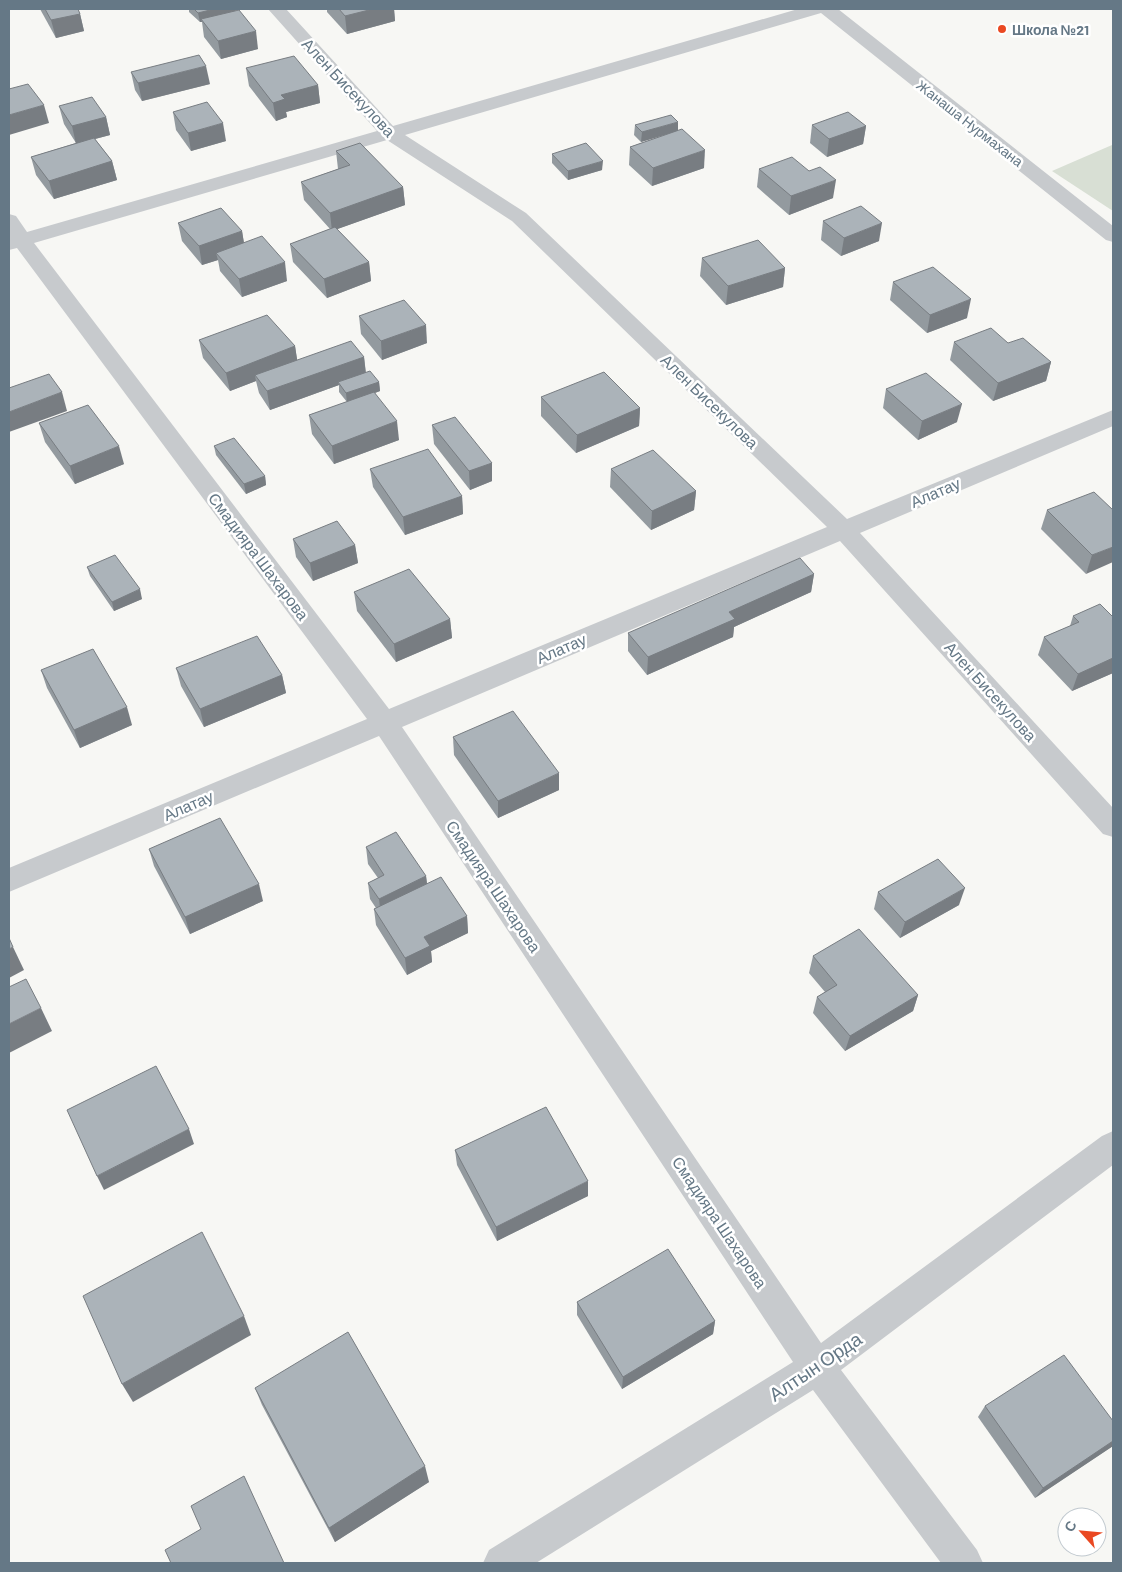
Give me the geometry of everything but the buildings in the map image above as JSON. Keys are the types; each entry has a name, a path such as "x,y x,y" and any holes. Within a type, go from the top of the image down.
{"street":[{"name":"Ален Бисекулова","path":"277,9 389,133 519,217 844,530 1113,826"},
{"path":"13,235 389,133 816,9"},
{"name":"Жанаша Нурмахана","path":"827,9 1113,236"},
{"name":"Смадияра Шахарова","path":"13,235 384,722 817,1368 964,1563"},
{"name":"Алатау","path":"9,880 1113,417"},
{"name":"Алтын Орда","path":"502,1563 817,1368 1113,1146"}],"shaded area":[{"path":"1113,146 1113,211 1052,171"}],"place":[{"name":"Школа №21","path":"1002,29"}]}
